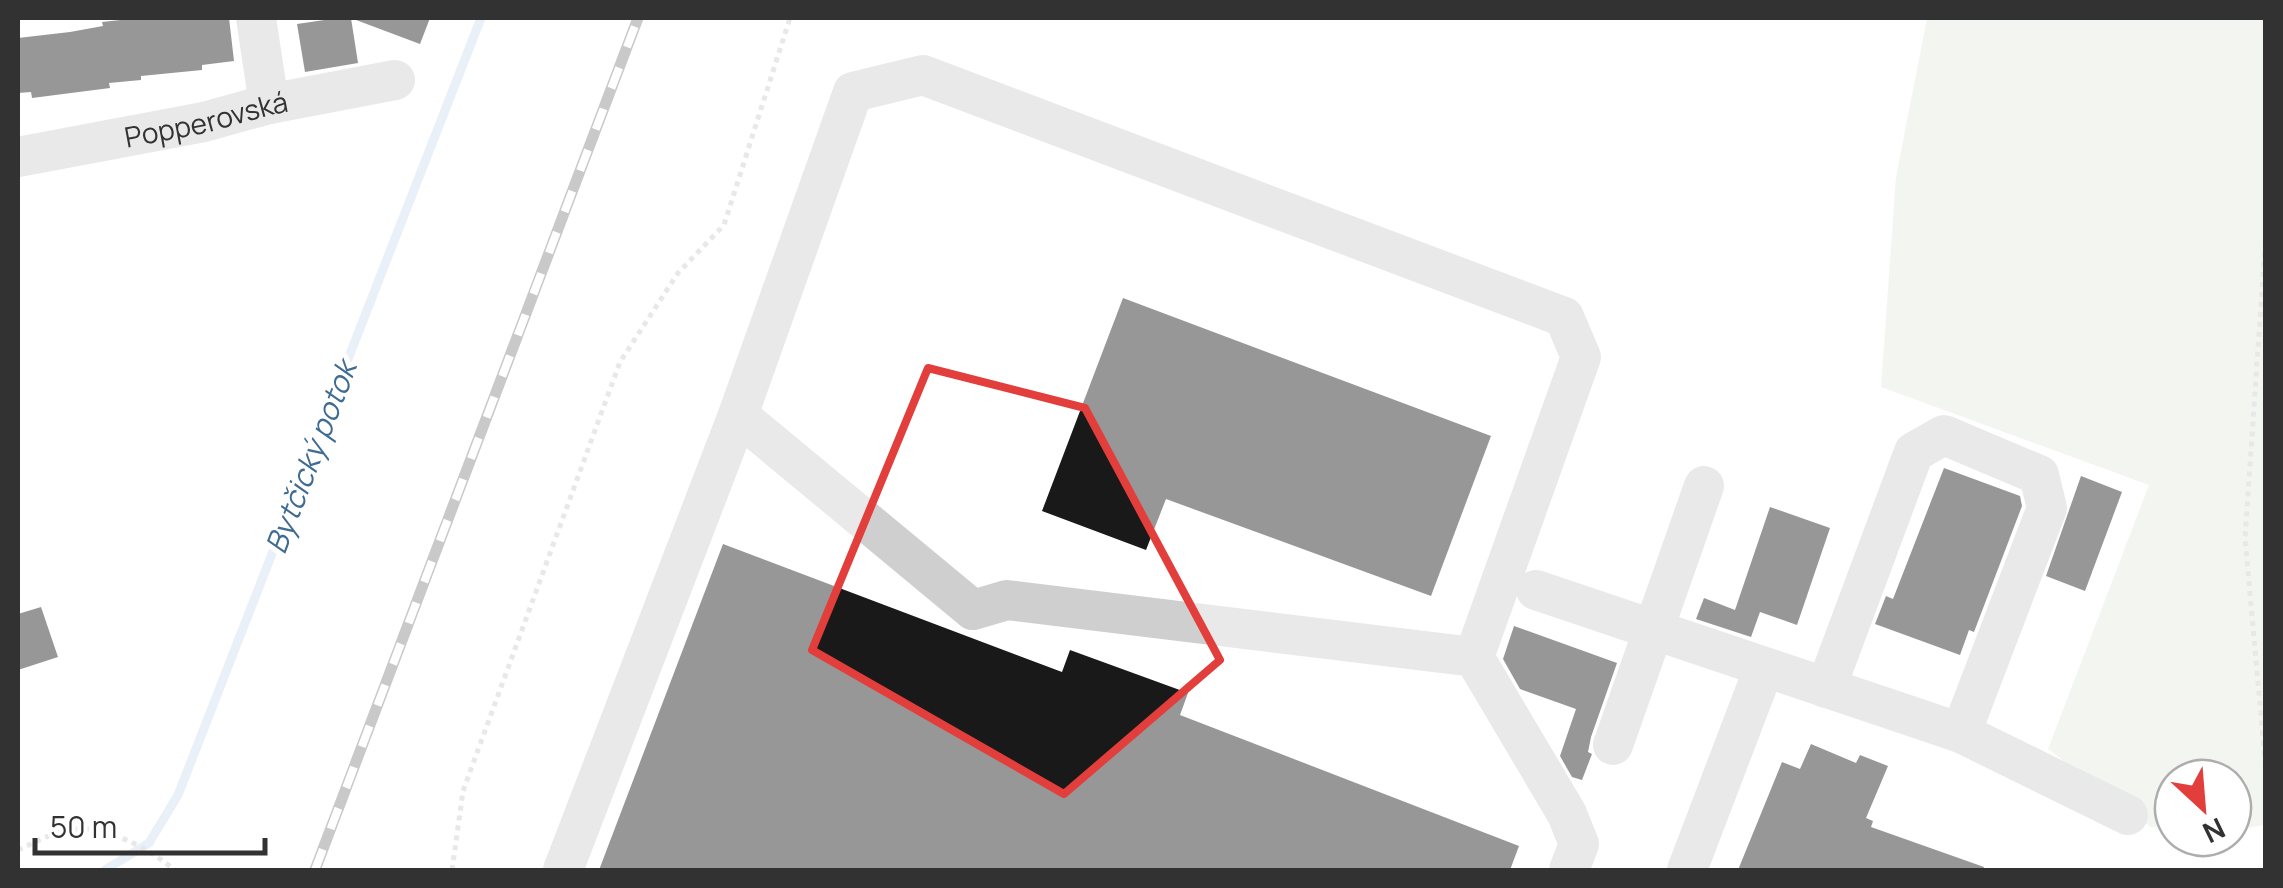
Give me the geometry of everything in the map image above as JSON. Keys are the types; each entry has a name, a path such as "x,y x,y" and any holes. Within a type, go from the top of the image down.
{"street":[{"path":"256,18 268,104"},
{"path":"563,870 738,415 853,92 923,75 1564,317 1582,357 1474,658"},
{"name":"Popperovská","path":"18,158 394,80"},
{"path":"738,415 974,610 1006,600 1474,658"},
{"path":"1826,688 1914,452 1944,434 2039,475 2047,508 1961,733"},
{"path":"1614,745 1704,486"},
{"path":"1536,590 1961,733 2128,815"},
{"path":"1474,658 1567,814 1579,844 1569,870"},
{"path":"1687,870 1764,668"}],"path":[{"path":"452,870 463,791 620,362 678,273 724,225 790,18"},
{"path":"2266,232 2246,538 2266,772"},
{"path":"18,850 78,828 153,852 175,870"}],"highlighted area":[{"path":"928,368 1085,408 1220,660 1064,794 812,650"}],"shaded area":[{"path":"1927,18 2265,18 2265,825 2253,827 2253,758 2153,758 2153,827 2048,749 2149,485 1881,387 1896,177"}],"building":[{"path":"139,18 229,18 234,61 202,65 202,70 141,76 141,80 109,83 110,88 32,98 31,92 18,93 18,38"},
{"path":"351,18 358,63 305,72 297,24"},
{"path":"356,18 430,18 420,44"},
{"path":"1123,298 1491,436 1431,596 1166,499 1146,550 1042,511"},
{"path":"1944,468 2020,496 2022,506 1974,632 1969,630 1960,655 1875,624 1886,596 1893,599"},
{"path":"2081,476 2122,492 2085,591 2046,576"},
{"path":"1770,507 1830,528 1797,625 1760,612 1751,637 1696,619 1704,598 1735,610"},
{"path":"723,544 1062,672 1070,650 1188,693 1180,715 1519,846 1510,870 599,870"},
{"path":"41,607 58,657 18,670 18,614"},
{"path":"1514,626 1617,663 1591,737 1588,752 1592,754 1582,780 1572,777 1560,756 1576,709 1520,689 1503,659"},
{"path":"1811,744 1856,763 1860,755 1888,766 1866,818 1873,821 1871,827 1984,867 1983,870 1738,870 1782,762 1800,769"}],"waterway":[{"name":"Bytčický potok","path":"105,870 149,843 178,795 481,18"}],"railway":[{"path":"315,870 638,18"}]}
